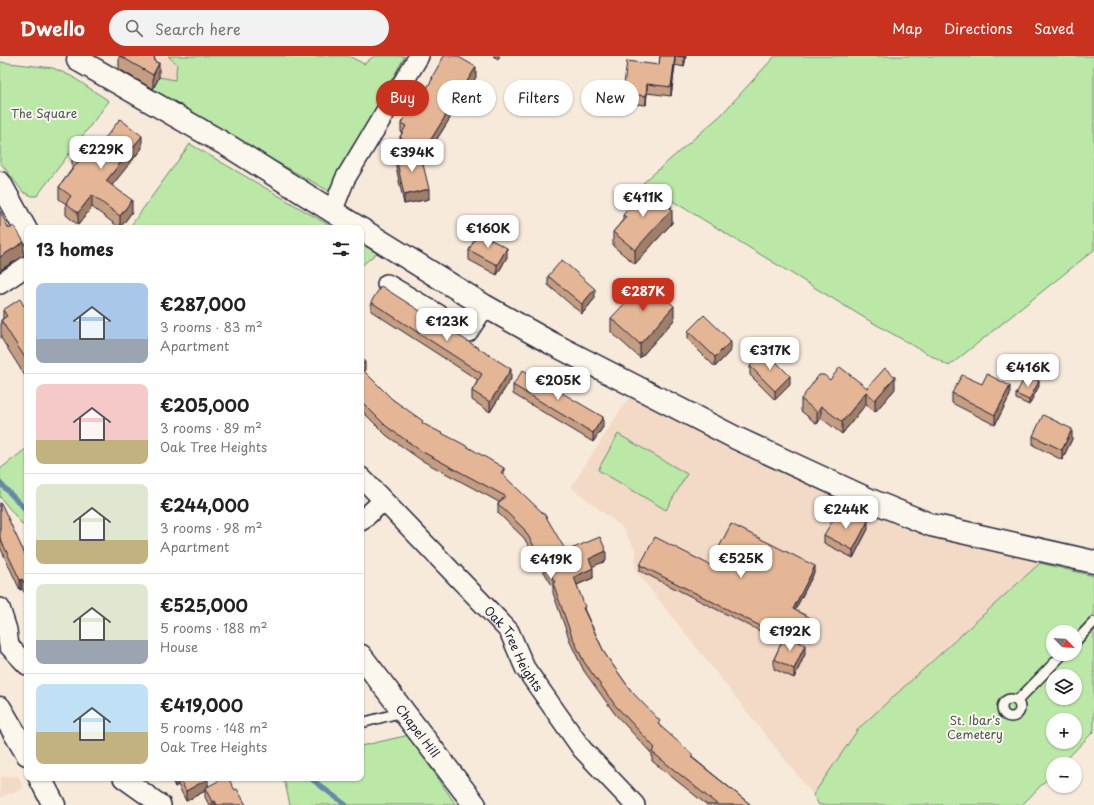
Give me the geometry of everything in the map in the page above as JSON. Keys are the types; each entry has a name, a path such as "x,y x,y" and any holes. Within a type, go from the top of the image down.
{"street":[{"path":"332,212 345,179 419,56"},
{"path":"78,57 230,147 353,225"},
{"path":"0,183 24,227"},
{"path":"364,231 485,306 550,343 730,435 870,500 931,525 1094,562"},
{"path":"0,284 24,268"},
{"path":"387,284 468,332 485,306"},
{"name":"Oak Tree Heights","path":"364,480 509,631 525,668 578,742 635,805"},
{"path":"364,518 383,500"},
{"path":"0,608 7,630 5,648 24,663"},
{"name":"Chapel Hill","path":"364,660 475,805"},
{"path":"0,708 24,749"},
{"path":"42,781 54,805"},
{"path":"127,781 161,805"}],"lane":[{"path":"1082,635 1094,622"},
{"path":"1018,701 1056,661"},
{"path":"364,722 403,712"}],"shaded area":[{"path":"168,56 177,64 175,80 151,93 117,74 125,57"},
{"path":"629,397 871,509 1040,563 859,728 813,795 635,570 636,551 622,527 571,487"},
{"path":"18,776 24,788 0,797 0,777"}],"green space":[{"path":"168,56 349,56 364,64 374,56 405,56 391,80 376,80 376,108 329,191 151,93 159,77 175,80 177,64"},
{"path":"775,56 1094,56 1094,250 949,366 863,317 643,183 721,115"},
{"name":"The Square","path":"0,62 53,68 71,76 109,101 37,196 32,196 23,192 0,162"},
{"path":"190,144 329,225 131,225"},
{"path":"364,246 377,253 364,264"},
{"path":"618,434 687,474 666,510 598,470"},
{"path":"24,450 24,526 0,497 0,469"},
{"name":"St. Ibar's Cemetery","path":"1040,563 1094,576 1094,731 1082,743 1082,713 1046,713 1046,749 1077,749 1069,757 1046,757 1046,780 1022,805 819,805 813,795 859,728"},
{"path":"409,735 456,805 290,805 285,783 282,781 364,781 364,745"}],"building":[{"path":"120,56 154,56 155,62 159,63 153,75"},
{"path":"444,56 457,56 476,67 468,80 437,80 437,116 445,116 423,152 400,137 406,126 401,123 405,116 429,116 429,84 433,78 432,77"},
{"path":"660,56 675,56 671,87 647,84 646,96 639,95 639,80 625,80 627,61 659,65"},
{"path":"120,119 142,136 106,181 132,200 120,216 92,195 78,213 66,203 71,196 59,187 78,162 72,157 83,142 95,151"},
{"path":"420,152 429,189 404,195 396,157"},
{"path":"658,188 671,199 666,204 672,209 635,250 613,232 626,217 623,215 634,202 637,205 650,189 654,192"},
{"path":"0,211 9,229 14,226 24,242 0,257"},
{"path":"478,233 507,248 497,265 469,250"},
{"path":"562,260 595,289 582,304 548,276"},
{"path":"646,281 674,306 640,344 611,318"},
{"path":"381,286 511,369 490,402 472,391 482,374 371,302"},
{"path":"20,299 24,306 24,356 1,320 7,316 3,310"},
{"path":"704,315 731,341 715,357 688,331"},
{"path":"765,351 790,376 775,391 750,366"},
{"path":"840,367 867,388 885,368 895,377 875,400 866,392 842,422 821,406 817,412 801,399 819,375 824,375 830,380"},
{"path":"523,370 603,417 593,433 513,385"},
{"path":"364,371 392,399 423,421 422,423 461,443 504,468 501,473 545,515 566,551 600,537 606,551 589,559 593,568 574,577 585,607 583,608 605,654 632,692 660,721 658,724 693,755 691,757 751,805 718,805 652,752 655,748 615,705 584,662 571,634 553,583 555,582 524,529 498,504 505,496 421,451 386,426 364,404"},
{"path":"987,374 1010,386 995,415 952,393 962,375 982,384"},
{"path":"1026,375 1039,381 1029,400 1016,394"},
{"path":"1043,415 1072,429 1062,450 1033,436"},
{"path":"1,503 24,553 24,582 22,579 20,580 0,538"},
{"path":"837,513 851,521 854,514 868,521 853,550 824,535"},
{"path":"731,524 815,566 793,609 809,617 797,641 785,635 784,638 640,565 655,537 710,565"},
{"path":"785,635 805,645 794,669 774,659"},
{"path":"181,781 204,781 186,791"},
{"path":"218,781 230,781 235,790 237,789 246,805 217,805 215,801 212,802 205,788"}],"waterway":[{"path":"0,483 24,508"},
{"path":"314,781 346,805"}]}
